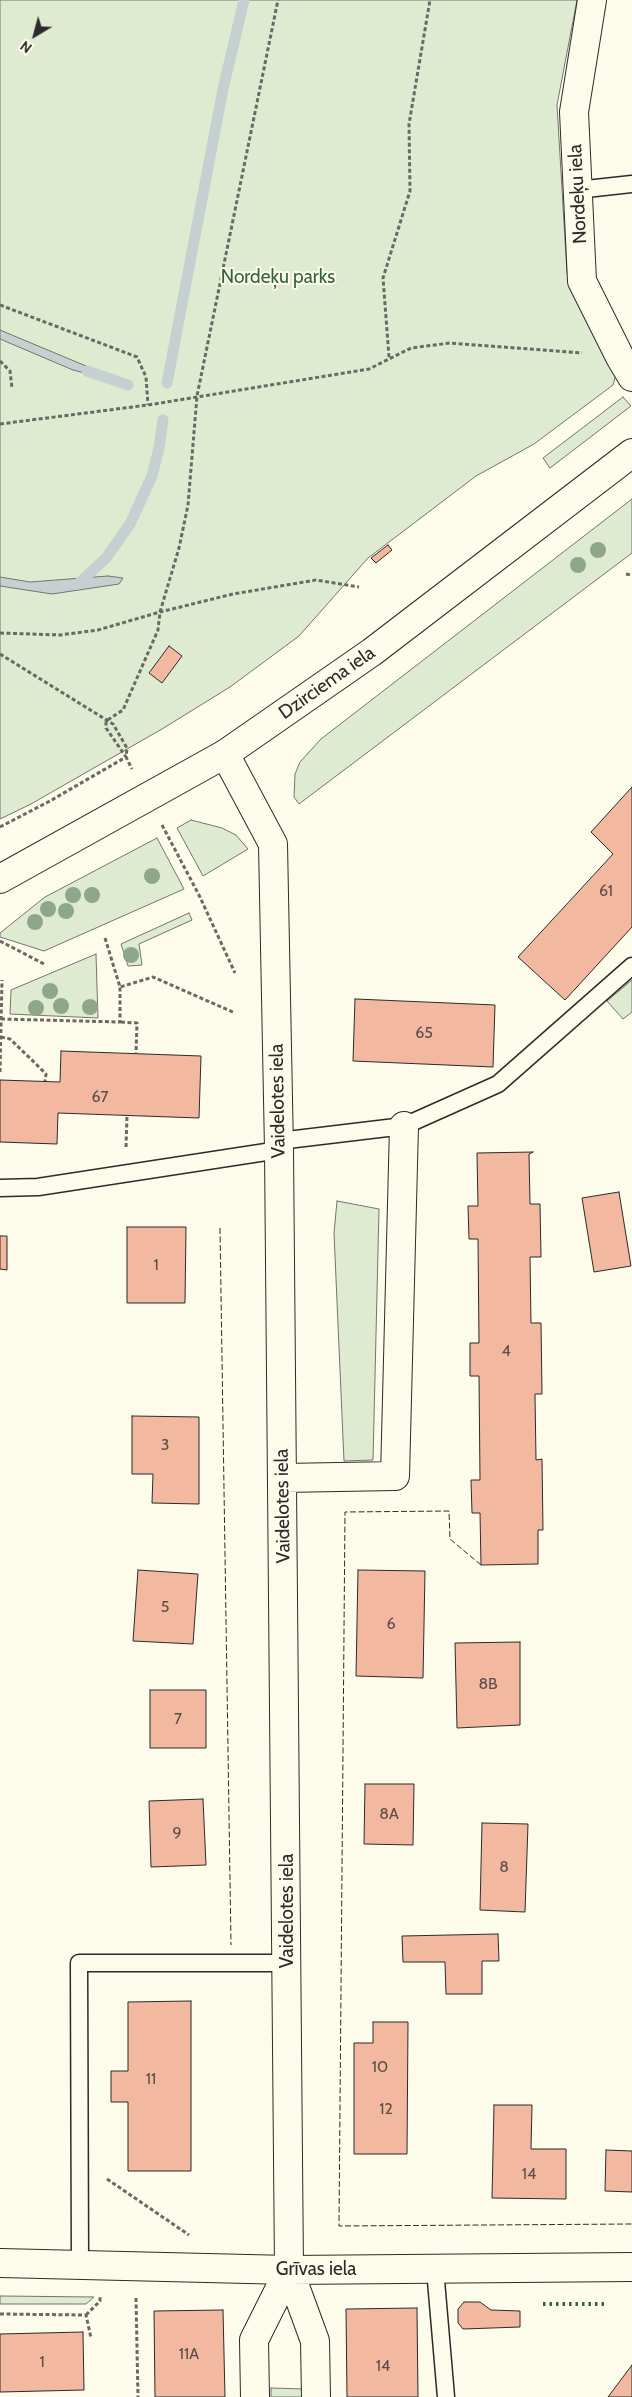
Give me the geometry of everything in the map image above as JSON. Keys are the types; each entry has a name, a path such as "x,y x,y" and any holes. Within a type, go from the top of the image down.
{"street":[{"name":"Nordeķu iela","path":"592,0 574,112 582,281 626,367"},
{"name":"Dzirciema iela","path":"0,879 225,754 372,652 632,453"},
{"name":"Vaidelotes iela","path":"225,754 273,844 283,1478 289,2270 315,2341 316,2397"},
{"path":"283,1478 395,1476 404,1126"},
{"name":"Grīvas iela","path":"0,2263 289,2270 632,2267"},
{"name":"Vaidelotes iela","path":"255,2397 254,2340 289,2270"}],"lane":[{"path":"577,190 632,184"},
{"path":"0,1188 38,1187 404,1126 498,1084 632,966"},
{"path":"80,2266 79,1963 287,1963"},
{"path":"435,2269 446,2397"}],"path":[{"path":"106,721 123,710 158,630 160,612 179,548 188,505 197,396 278,0"},
{"path":"389,358 384,278 410,191 409,124 430,0"},
{"path":"0,305 138,357 146,377 148,405"},
{"path":"0,424 148,405 369,369 411,348 450,343 626,367"},
{"path":"0,361 10,371 12,388"},
{"path":"626,574 632,575"},
{"path":"0,633 60,635 98,630 233,594 316,580 359,587"},
{"path":"0,654 113,724 127,748 126,757"},
{"path":"106,721 106,728 126,757 199,895 235,973"},
{"path":"0,827 50,801 126,757"},
{"path":"105,938 120,987 120,1022"},
{"path":"0,941 44,964"},
{"path":"120,987 153,977 235,1013"},
{"path":"0,1072 2,980"},
{"path":"1,1020 136,1023 136,1054"},
{"path":"0,1037 10,1039 46,1074 46,1081"},
{"path":"80,2160 192,2236"},
{"path":"135,2267 138,2397"},
{"path":"0,2314 86,2315 100,2301"},
{"path":"86,2315 91,2338"}],"green space":[{"name":"Nordeķu parks","path":"0,0 577,0 557,105 567,273 616,374 613,385 534,444 476,476 368,558 299,636 230,687 162,729 31,804 0,819"},
{"path":"623,397 631,406 550,468 543,458"},
{"path":"632,499 632,553 299,804 294,797 295,774 300,762 321,739"},
{"path":"191,820 222,828 236,835 248,849 203,876 177,828"},
{"path":"157,838 184,889 44,951 0,937 0,933 45,897"},
{"path":"189,913 192,920 139,944 142,965 128,966 121,944"},
{"path":"96,954 98,1018 10,1014 11,990"},
{"path":"632,980 632,1012 623,1019 607,1001"},
{"path":"337,1201 379,1209 373,1460 344,1461 334,1233"},
{"path":"0,2296 94,2297 86,2304 0,2304"},
{"path":"271,2388 304,2389 304,2397 271,2397"}],"shaded area":[{"path":"0,330 98,371 100,377 73,370 0,339"},
{"path":"108,576 123,578 119,584 52,594 0,586 0,577 30,582"}],"building":[{"path":"388,545 392,550 376,563 371,558"},
{"path":"169,646 182,656 162,683 149,673"},
{"path":"632,787 632,927 565,1000 518,957 613,854 591,832"},
{"path":"355,999 495,1005 493,1067 353,1061"},
{"path":"61,1051 201,1056 199,1118 58,1113 57,1144 0,1142 0,1080 60,1082"},
{"path":"533,1152 529,1154 530,1204 540,1204 541,1257 530,1257 531,1323 541,1323 542,1394 535,1394 536,1460 542,1459 543,1530 538,1530 538,1564 481,1565 480,1513 472,1513 471,1480 480,1480 479,1376 470,1376 470,1343 479,1343 478,1239 469,1239 468,1206 478,1206 477,1153"},
{"path":"619,1192 631,1266 594,1272 582,1198"},
{"path":"127,1227 186,1227 185,1303 127,1303"},
{"path":"0,1236 7,1236 7,1270 0,1269"},
{"path":"132,1416 199,1417 199,1504 152,1503 153,1474 132,1474"},
{"path":"138,1570 198,1574 193,1644 133,1641"},
{"path":"358,1570 425,1571 423,1678 356,1676"},
{"path":"520,1642 520,1725 457,1728 455,1643"},
{"path":"150,1690 206,1690 206,1748 150,1748"},
{"path":"365,1784 414,1784 413,1845 364,1844"},
{"path":"203,1799 206,1865 151,1867 149,1801"},
{"path":"482,1823 528,1824 525,1912 480,1910"},
{"path":"498,1934 499,1961 482,1961 482,1994 446,1994 445,1962 403,1962 402,1936"},
{"path":"191,2001 191,2171 128,2171 128,2102 111,2102 111,2071 128,2071 128,2002"},
{"path":"373,2022 408,2022 407,2154 354,2154 354,2043 373,2043"},
{"path":"494,2105 532,2105 531,2149 566,2149 566,2199 492,2198"},
{"path":"606,2150 632,2151 632,2192 605,2191"},
{"path":"464,2302 480,2302 491,2310 520,2311 520,2327 463,2329 458,2323 458,2309"},
{"path":"417,2308 418,2397 347,2397 346,2309"},
{"path":"223,2310 225,2397 155,2397 154,2311"},
{"path":"83,2332 84,2390 0,2392 0,2334"},
{"path":"632,2365 632,2397 608,2397"}],"waterway":[{"path":"167,383 223,89 244,0"},
{"path":"87,371 128,385"},
{"path":"78,584 106,558 130,524 152,476 163,420"}],"hedge":[{"path":"543,2304 604,2304"}],"fence":[{"path":"220,1228 231,1945"},
{"path":"481,1565 450,1539 449,1511 345,1512 339,2226 632,2224"}]}
